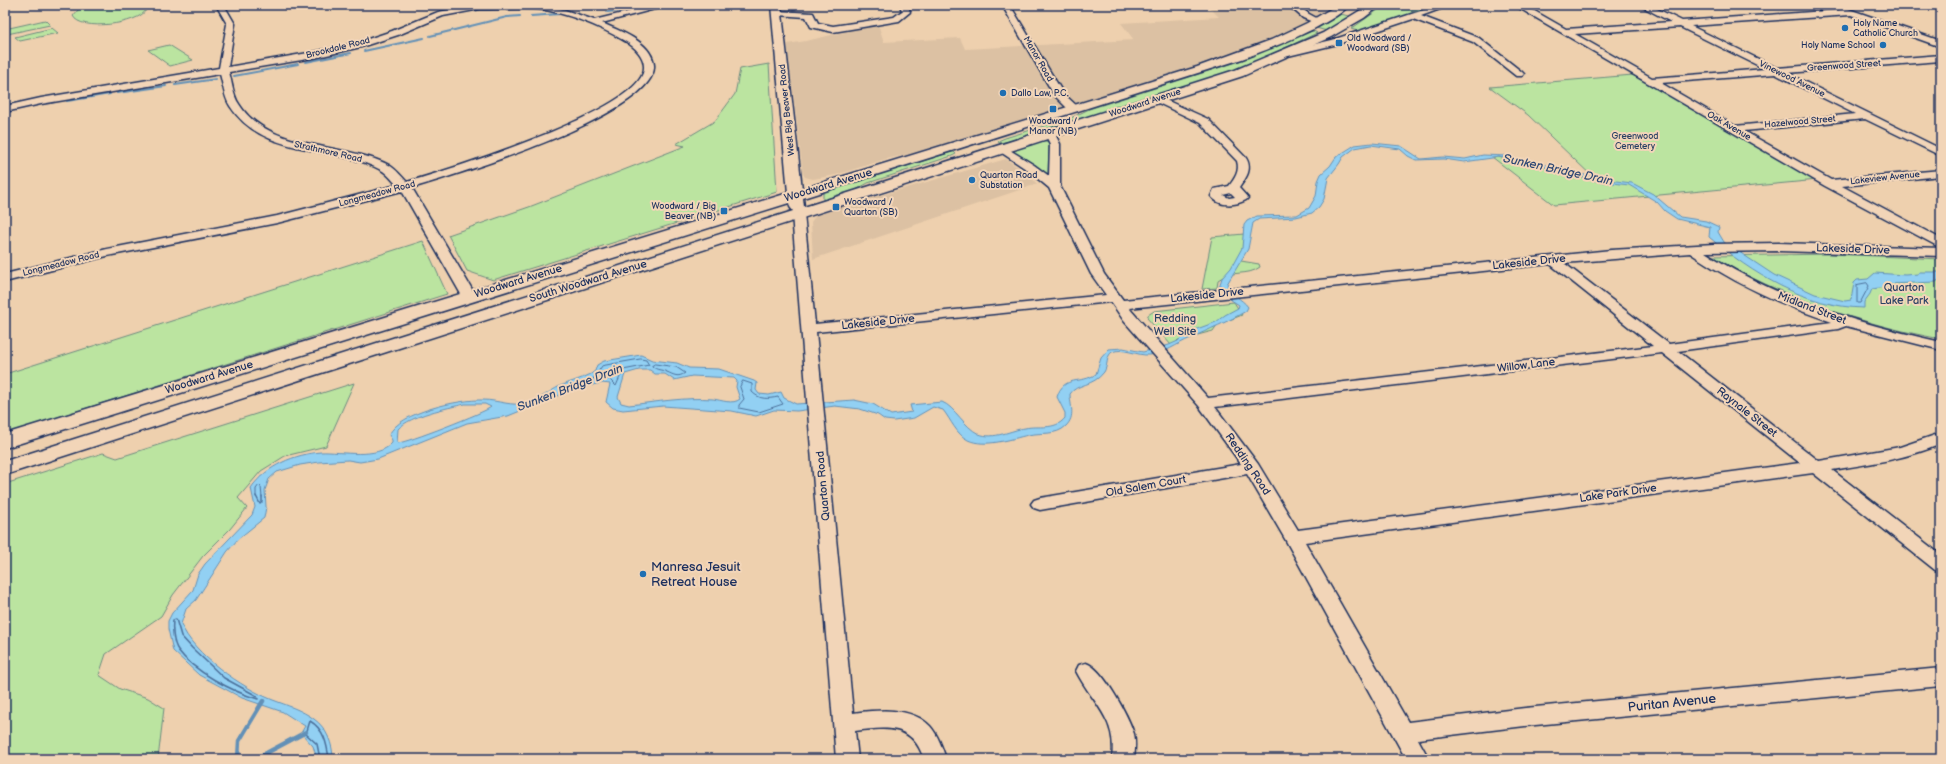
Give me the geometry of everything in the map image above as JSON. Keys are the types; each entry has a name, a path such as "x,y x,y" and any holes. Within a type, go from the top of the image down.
{"main road":[{"name":"Woodward Avenue","path":"700,246 1238,73 1326,36 1361,16 1376,5"},
{"name":"Woodward Avenue","path":"5,441 1245,55 1306,28 1342,7"},
{"path":"1342,7 1346,14 1361,16"},
{"name":"West Big Beaver Road","path":"776,9 798,214"},
{"path":"1344,26 1360,34"},
{"path":"1306,28 1319,30 1326,36"},
{"path":"1001,149 990,145 990,142 1032,122"},
{"path":"878,188 887,179 957,157 965,152 963,149 955,146"},
{"name":"South Woodward Avenue","path":"476,317 700,246"},
{"path":"543,274 537,282 538,290 546,294"},
{"path":"469,296 484,300 484,310 476,317"},
{"name":"Woodward Avenue","path":"5,468 476,317"},
{"path":"87,441 73,439 70,436 71,432 92,413"}],"street":[{"name":"Strathmore Road","path":"220,5 229,18 231,24 224,70 233,104 244,120 254,127 282,140 348,155 379,165 393,173 406,187 469,296"},
{"path":"593,23 666,5"},
{"path":"776,9 810,15 812,23 818,26 839,28 896,19 906,12 904,5"},
{"name":"Manor Road","path":"1006,5 1059,95 1074,109"},
{"path":"1292,5 1306,16 1318,21"},
{"path":"1288,53 1327,44 1447,5"},
{"name":"Oak Avenue","path":"1518,5 1829,184 1941,244"},
{"name":"Vinewood Avenue","path":"1643,5 1941,153"},
{"path":"1831,5 1941,44"},
{"name":"Brookdale Road","path":"5,109 41,101 314,55 358,45 395,33 441,14 480,7 538,7 562,12 593,23"},
{"path":"1565,32 1852,12"},
{"path":"1413,16 1476,40 1492,51 1519,74"},
{"name":"Longmeadow Road","path":"5,278 86,257 290,217 406,187 540,140 599,113 634,90 644,79 648,70 648,61 644,52 630,40 593,23"},
{"name":"Greenwood Street","path":"1651,81 1941,58"},
{"path":"1157,99 1204,121 1242,160 1245,165 1244,171 1233,189"},
{"name":"Hazelwood Street","path":"1732,129 1867,116"},
{"name":"Redding Road","path":"1050,134 1055,144 1054,186"},
{"name":"Redding Road","path":"1001,149 1030,166 1054,186 1085,250 1116,302 1204,403 1252,468 1294,537 1418,759"},
{"name":"Lakeview Avenue","path":"1829,184 1941,173"},
{"name":"Quarton Road","path":"798,214 847,759"},
{"name":"Lakeside Drive","path":"808,329 1240,292 1611,254 1734,247 1815,247 1941,252"},
{"name":"Midland Street","path":"1692,249 1726,271 1812,310 1875,331 1941,346"},
{"name":"Raynale Street","path":"1553,260 1941,565"},
{"name":"Willow Lane","path":"1204,403 1666,348 1838,325 1846,321"},
{"name":"Lake Park Drive","path":"1294,537 1816,466 1896,453 1916,448 1941,438"},
{"name":"Old Salem Court","path":"1040,504 1252,468"},
{"path":"1086,670 1121,727 1124,740 1123,759"},
{"name":"Puritan Avenue","path":"1404,732 1525,717 1941,677"},
{"path":"844,723 896,719 911,724 928,737 936,759"}],"shaded area":[{"path":"1250,5 1335,5 1306,23 1240,52 920,152 886,159 836,175 813,179 805,177 803,174 787,44 878,24 884,42 960,38 965,49 1134,40 1121,23 1219,17 1209,7"},
{"path":"1006,159 1031,177 1037,184 813,259 811,222 817,214"}],"green space":[{"path":"89,5 144,5 146,10 141,15 133,19 110,24 86,24 78,21 73,16 78,10"},
{"path":"1385,5 1411,5 1429,8 1358,31 1351,29"},
{"path":"1341,14 1352,17 1327,31 1316,28"},
{"path":"45,20 50,25 7,34 5,32 5,29"},
{"path":"52,28 58,33 20,41 15,37"},
{"path":"1314,31 1317,33 1232,71 1010,141 999,143 998,141 1073,117 1089,109 1237,62 1308,32"},
{"path":"169,45 193,60 170,66 148,50"},
{"path":"769,64 777,192 493,280 467,271 448,235 529,207 685,146 676,144 715,121 735,94 740,69"},
{"name":"Greenwood Cemetery","path":"1633,75 1818,180 1554,205 1492,157 1499,157 1548,168 1597,181 1528,115 1490,87"},
{"path":"1042,140 1049,142 1048,175 1013,152 1014,150"},
{"path":"954,152 956,154 952,156 868,183 852,192 823,200 823,192"},
{"name":"Redding Well Site","path":"1244,234 1241,261 1259,264 1260,267 1250,272 1224,277 1218,280 1217,288 1202,289 1212,237"},
{"path":"423,241 447,294 5,434 5,374"},
{"name":"Quarton Lake Park","path":"1830,254 1941,259 1941,339 1911,333 1851,317 1822,307 1766,284 1711,256"},
{"name":"Redding Well Site","path":"1234,302 1242,315 1217,325 1213,331 1178,340 1172,346 1147,318 1148,315 1154,311"},
{"path":"354,383 326,446 285,456 261,471 238,498 247,508 230,529 203,556 173,595 161,616 106,654 99,675 120,689 148,698 164,708 158,759 5,759 5,484 103,453 117,458"}],"water":[{"name":"Sunken Bridge Drain","path":"1372,143 1401,146 1421,159 1443,157 1465,159 1483,155 1507,156 1520,161 1535,162 1600,179 1632,183 1653,194 1680,217 1706,221 1719,227 1718,232 1724,242 1774,275 1815,294 1845,301 1851,300 1854,283 1857,280 1868,279 1875,273 1905,275 1918,274 1919,272 1941,272 1941,278 1936,282 1888,284 1885,287 1872,289 1864,302 1864,308 1821,302 1781,286 1743,264 1709,237 1710,227 1677,219 1665,211 1657,202 1629,185 1597,181 1559,170 1499,157 1464,162 1444,159 1416,160 1408,156 1400,149 1371,145 1355,148 1343,157 1328,178 1324,199 1319,207 1312,213 1296,217 1259,219 1253,223 1248,249 1227,284 1233,294 1243,301 1248,307 1246,311 1160,353 1145,355 1120,350 1112,352 1109,356 1105,370 1100,377 1077,388 1070,394 1072,410 1071,418 1066,426 1058,431 1033,434 998,442 975,442 968,440 960,434 943,410 933,407 914,418 894,421 885,420 878,415 860,409 835,406 797,411 774,410 756,416 732,411 663,406 623,410 613,408 606,402 610,384 602,383 577,388 508,416 467,423 378,459 360,462 348,460 319,462 300,465 277,472 269,479 265,490 266,507 264,518 238,539 227,552 196,600 186,609 181,624 196,647 233,679 261,695 304,713 319,723 328,737 332,748 333,759 317,759 313,746 301,733 305,726 283,712 242,698 199,675 173,651 168,629 168,621 172,613 193,590 198,574 205,564 252,515 255,507 251,488 257,480 273,467 291,458 311,453 329,452 358,454 378,451 386,448 392,443 389,435 395,427 405,420 431,408 473,400 489,400 510,404 532,402 560,386 591,374 595,371 597,365 604,361 641,355 652,360 677,363 689,368 719,369 754,381 757,383 756,390 759,394 769,395 781,392 784,398 796,404 854,400 873,404 891,415 912,412 910,405 942,402 951,408 974,431 985,436 1030,427 1046,427 1056,425 1065,418 1065,413 1057,397 1060,390 1068,383 1085,379 1096,374 1101,358 1109,349 1123,348 1143,352 1169,345 1178,341 1186,333 1216,322 1238,308 1239,305 1225,296 1219,287 1222,278 1231,268 1242,248 1244,225 1247,221 1257,216 1297,215 1309,208 1316,196 1318,181 1321,174 1330,166 1336,157 1355,145","holes":["639,370 650,370 655,374 665,374 674,380 692,376 734,378 737,381 736,387 740,399 734,402 713,399 692,399 629,405 621,403 618,397 625,374","465,404 485,404 491,407 446,427 397,443 398,429 404,424 420,416"]}],"waterway":[{"path":"607,12 640,9"},
{"path":"531,16 560,14"},
{"path":"430,36 507,17 520,16"},
{"path":"364,51 424,38"},
{"path":"306,62 351,53"},
{"path":"234,76 298,64"},
{"path":"175,85 216,79"},
{"path":"117,93 166,86"},
{"path":"67,101 110,94"},
{"path":"39,104 55,102"},
{"path":"238,759 239,741 263,701"},
{"path":"255,759 306,732"}],"place":[{"name":"Holy Name Catholic Church","path":"1845,28"},
{"name":"Old Woodward / Woodward (SB)","path":"1339,43"},
{"name":"Holy Name School","path":"1883,45"},
{"name":"Dallo Law, P.C.","path":"1003,93"},
{"name":"Woodward / Manor (NB)","path":"1053,109"},
{"name":"Quarton Road Substation","path":"972,180"},
{"name":"Woodward / Quarton (SB)","path":"836,207"},
{"name":"Woodward / Big Beaver (NB)","path":"724,211"},
{"name":"Manresa Jesuit Retreat House","path":"643,574"}]}
